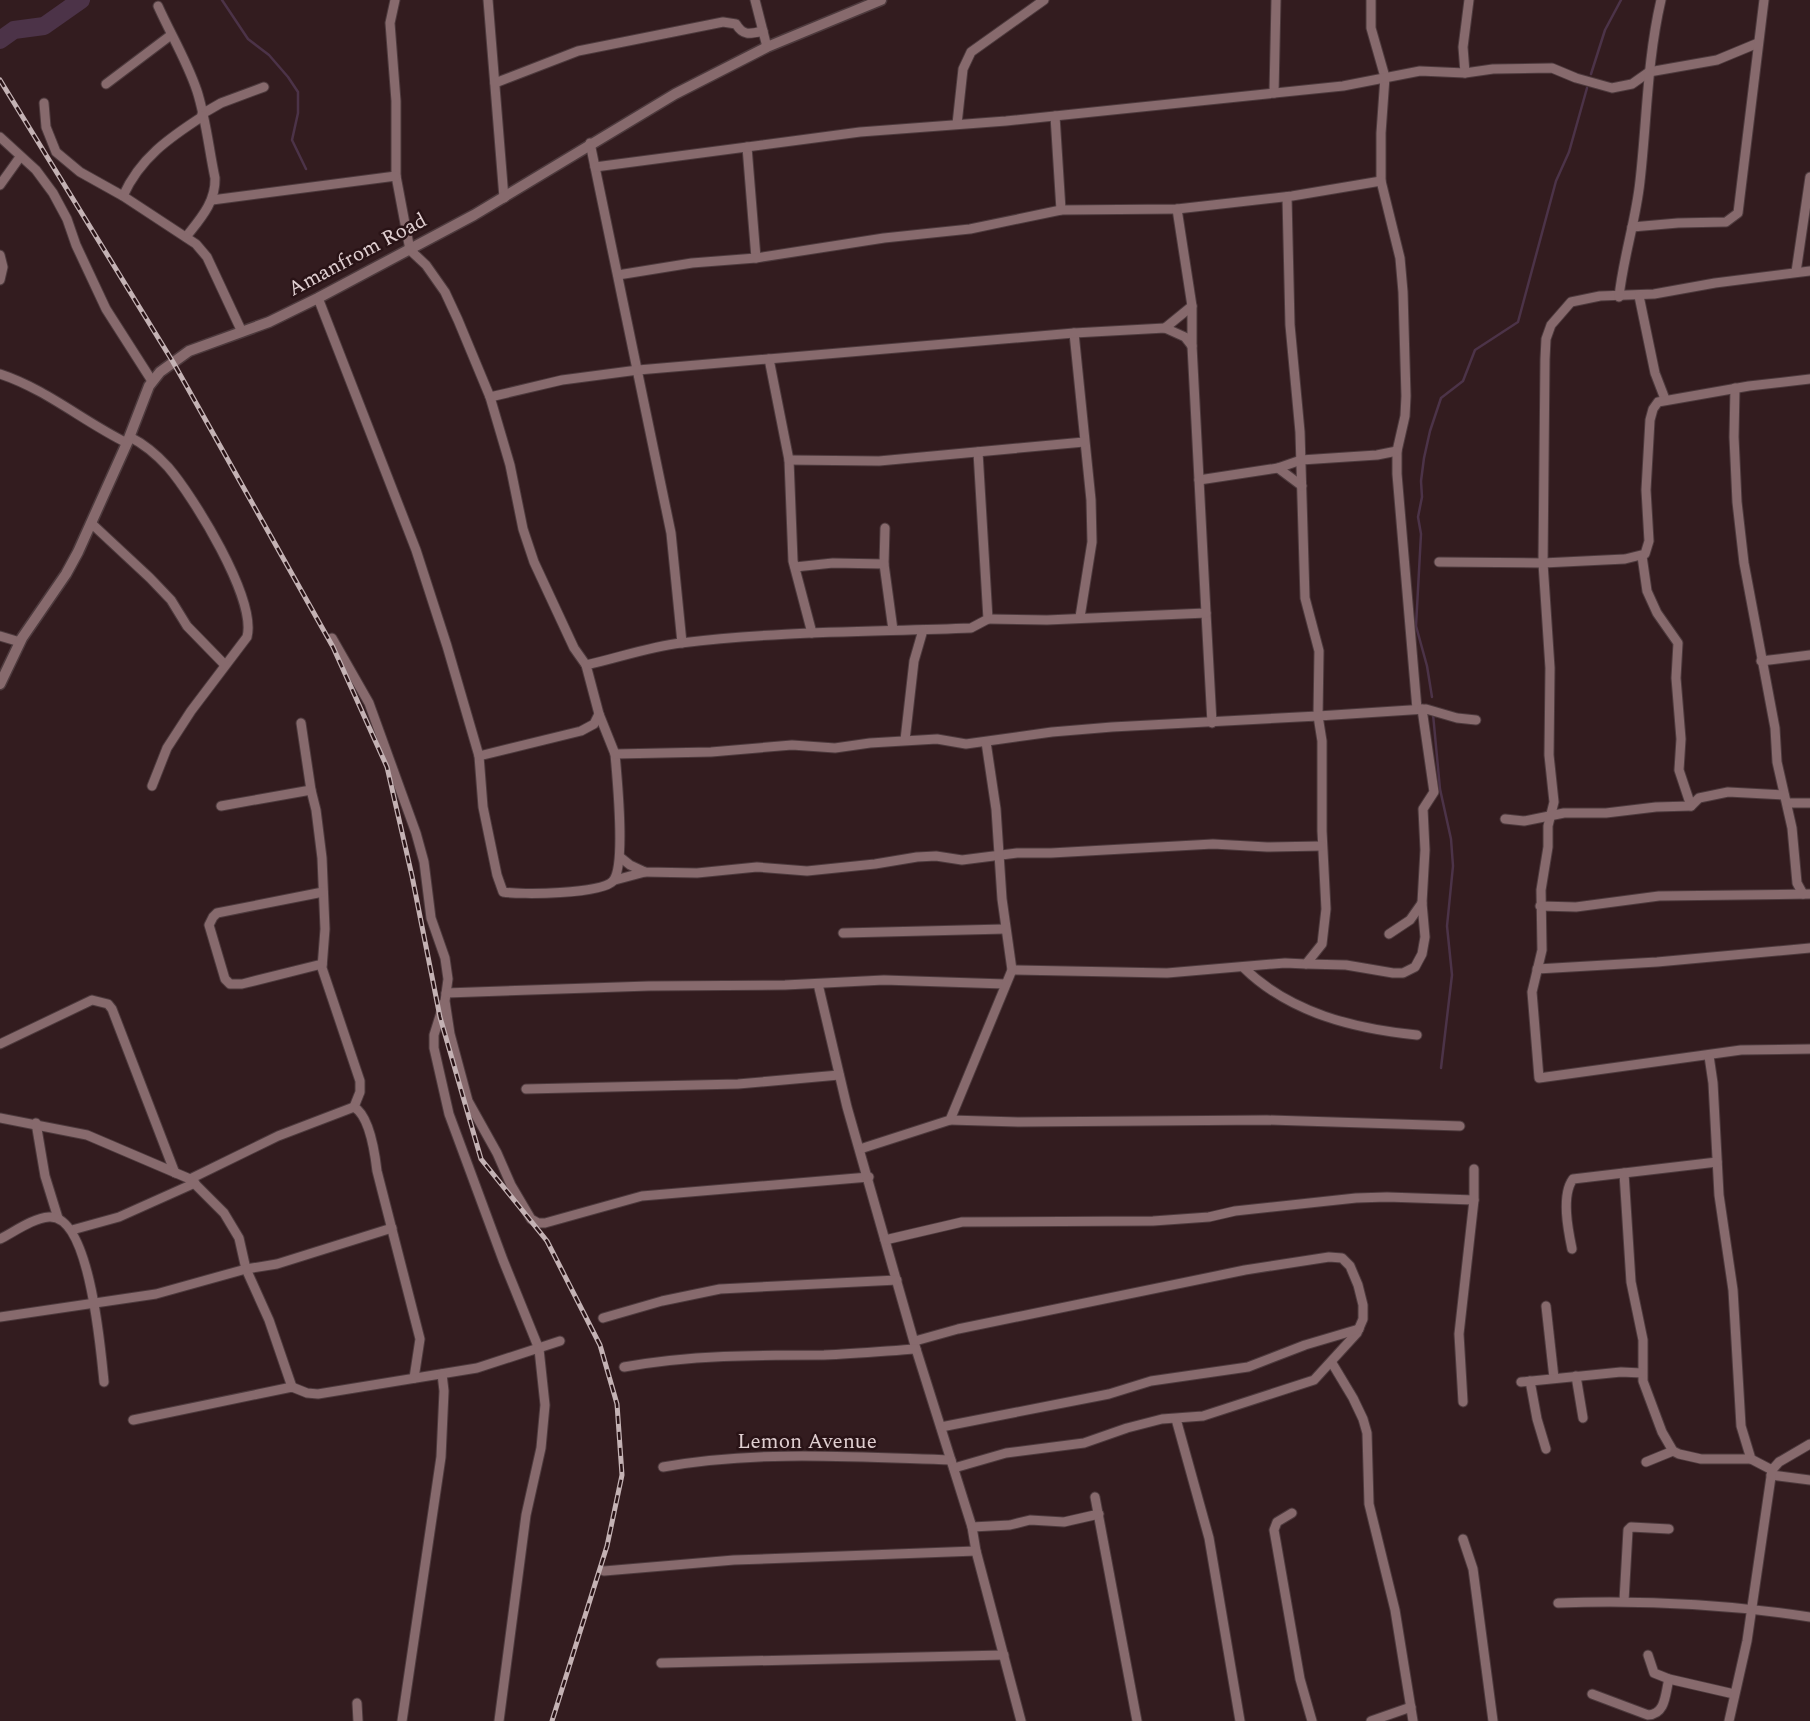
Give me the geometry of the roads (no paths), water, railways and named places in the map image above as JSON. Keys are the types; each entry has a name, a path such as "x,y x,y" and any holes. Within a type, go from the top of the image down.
{"street":[{"path":"395,0 390,23 396,101 394,146 396,176 410,250 426,265 445,292 490,397 510,465 523,529 534,562 574,648 586,665 599,715 615,754 620,857 615,880"},
{"path":"488,0 504,198"},
{"path":"755,0 766,47"},
{"path":"957,124 963,69 971,52 1044,0"},
{"path":"1274,93 1276,0"},
{"path":"1012,970 1141,974 1285,963 1346,965 1403,973 1415,967 1423,954 1423,809 1434,792 1420,709 1397,474 1406,396 1403,292 1395,233 1381,181 1385,77 1371,28 1371,0"},
{"path":"1465,73 1463,47 1469,0"},
{"path":"1619,297 1640,185 1649,72 1661,0"},
{"path":"1632,227 1726,222 1738,212 1764,0"},
{"name":"Amanfrom Road","path":"152,381 189,352 269,322 410,250 504,198 590,143 675,94 766,47 874,1"},
{"path":"158,6 183,54 198,94 215,178 212,200 186,237"},
{"path":"495,83 578,51 723,22 736,24 741,31 749,34 763,31"},
{"path":"106,84 171,35"},
{"path":"595,167 860,132 1055,116 1343,86 1430,70 1465,73 1493,69 1552,68 1612,88 1632,84 1649,72 1717,60 1758,43"},
{"path":"123,196 132,176 170,137 221,103 264,87"},
{"path":"44,103 46,127 56,152 80,172 186,237 207,257 242,332"},
{"path":"1055,116 1060,210"},
{"path":"0,137 36,170 53,193 106,309 152,381 66,574 20,642 0,684"},
{"path":"590,143 671,533 682,643"},
{"path":"747,147 756,258"},
{"path":"0,185 20,157"},
{"path":"212,200 396,176"},
{"path":"1796,272 1810,177"},
{"path":"618,275 692,263 756,258 884,238 970,229 1060,210 1177,209 1287,197 1381,181"},
{"path":"1287,197 1290,325 1300,432 1305,598 1319,651 1318,716 1324,782 1322,846 1325,926 1322,944 1306,964"},
{"path":"1177,209 1192,306 1212,723"},
{"path":"0,255 3,267 0,280"},
{"path":"1810,271 1639,296 1600,296 1571,302 1551,325 1546,339 1543,563 1550,668 1549,755 1554,802 1550,815 1540,906 1542,950 1532,992 1539,1078 1741,1050 1810,1049"},
{"path":"1639,296 1655,373 1665,399"},
{"path":"318,298 416,550 447,646 479,756 483,807 496,875 502,892 594,890 615,880 645,872 697,873 757,867 807,871 917,857 970,860 998,855 1213,844 1322,846"},
{"path":"1165,328 1192,306"},
{"path":"490,397 562,380 638,370 1074,332 1165,328 1185,337 1192,346"},
{"path":"1074,332 1091,500 1092,542 1080,617"},
{"path":"769,359 789,460 793,561 812,633"},
{"path":"0,374 28,385 99,429 143,444 168,466 207,521 238,587 249,628 247,636 167,748 152,786"},
{"path":"1439,562 1543,563 1642,556 1649,541 1646,490 1650,420 1658,402 1735,388 1810,379"},
{"path":"1735,388 1737,502 1744,563 1775,728 1777,762 1792,828 1797,883 1807,894"},
{"path":"789,460 879,461 1084,442"},
{"path":"1199,480 1278,468 1301,460 1398,451"},
{"path":"978,452 988,619"},
{"path":"1278,468 1302,486"},
{"path":"91,523 157,585 171,600 187,626 225,665"},
{"path":"885,528 884,564 893,629"},
{"path":"1642,556 1647,591 1657,613 1678,643 1676,678 1681,738 1679,770 1691,806"},
{"path":"796,567 833,563 884,564"},
{"path":"586,665 637,651 682,643 812,633 971,628 988,619 1206,612"},
{"path":"905,740 915,661 923,630"},
{"path":"0,636 20,642"},
{"path":"332,638 369,703 416,833 424,862 431,918 445,958 448,979 446,997 434,1035 434,1048 449,1114 539,1349 545,1405 541,1448 526,1515 499,1721"},
{"path":"1761,661 1810,655"},
{"path":"615,754 793,746 835,748 937,739 966,744 1064,731 1420,709 1476,720"},
{"path":"594,724 599,715"},
{"path":"72,1230 119,1217 278,1136 354,1107 360,1092 360,1081 322,964 325,929 322,858 301,723"},
{"path":"479,756 568,735 594,724 605,726"},
{"path":"950,1120 1012,970 1005,929 996,808 986,742"},
{"path":"221,806 311,790"},
{"path":"1505,819 1524,821 1550,815 1691,806 1699,797 1728,792 1810,803"},
{"path":"620,857 629,865 645,872"},
{"path":"322,964 242,984 230,984 225,979 209,925 217,913 323,892"},
{"path":"1540,906 1576,907 1659,896 1807,894"},
{"path":"1389,934 1410,920 1422,903"},
{"path":"843,933 1005,929"},
{"path":"1537,969 1657,962 1810,948"},
{"path":"1244,968 1294,1005 1313,1014 1392,1033 1417,1035"},
{"path":"446,997 649,986 922,980 1005,984"},
{"path":"818,984 839,1075 885,1240 972,1527 1021,1721"},
{"path":"446,997 453,1045 468,1101 497,1153 510,1185 531,1219 538,1223 642,1196 869,1177"},
{"path":"0,1044 92,1000 108,1004 175,1173"},
{"path":"1709,1056 1717,1162 1733,1290 1741,1426 1751,1458"},
{"path":"526,1089 751,1084 839,1075"},
{"path":"354,1107 360,1111 372,1142 420,1339 414,1378"},
{"path":"0,1118 88,1135 193,1181 224,1213 239,1238 246,1269 269,1320 292,1387"},
{"path":"860,1149 950,1120 1267,1120 1460,1126"},
{"path":"36,1124 45,1176 58,1218 72,1230 96,1304 104,1382"},
{"path":"1572,1249 1567,1225 1573,1179 1717,1162"},
{"path":"1463,1402 1459,1334 1474,1200 1474,1169"},
{"path":"1624,1173 1632,1282 1643,1340 1642,1373 1652,1409 1673,1451"},
{"path":"885,1240 962,1222 1153,1222 1366,1198 1474,1200"},
{"path":"0,1239 36,1221 49,1217 58,1218"},
{"path":"0,1317 156,1294 246,1269 276,1264 392,1228"},
{"path":"624,1367 670,1358 825,1354 916,1345 971,1327 1245,1270 1329,1257 1342,1258 1350,1266 1358,1285 1363,1319 1359,1329 1305,1345 1248,1367 1151,1381 1109,1394 941,1427"},
{"path":"603,1318 662,1301 720,1289 897,1280"},
{"path":"1546,1306 1554,1378"},
{"name":"Lemon Avenue","path":"663,1467 731,1458 792,1456 953,1464 1006,1453 1084,1443 1132,1426 1162,1419 1203,1416 1295,1388 1314,1380 1332,1363 1359,1329"},
{"path":"133,1420 292,1387 318,1394 477,1368 560,1341"},
{"path":"1332,1363 1363,1419 1367,1433 1369,1504 1393,1599 1413,1721"},
{"path":"1546,1449 1525,1381 1621,1372 1642,1373"},
{"path":"402,1721 441,1457 444,1391 442,1374"},
{"path":"1576,1376 1583,1418"},
{"path":"1176,1419 1209,1538 1240,1721"},
{"path":"1729,1721 1747,1641 1772,1473 1779,1462 1810,1444"},
{"path":"1646,1462 1673,1451 1701,1459 1751,1458 1772,1473 1810,1480"},
{"path":"1095,1497 1137,1721"},
{"path":"1292,1513 1277,1522 1274,1530 1300,1679 1312,1721"},
{"path":"972,1527 1010,1525 1030,1520 1064,1522 1099,1514"},
{"path":"1624,1601 1628,1530 1631,1527 1669,1529"},
{"path":"1463,1539 1473,1569 1493,1721"},
{"path":"604,1571 734,1560 976,1551"},
{"path":"1559,1603 1624,1601 1751,1608 1810,1617"},
{"path":"661,1663 1004,1655"},
{"path":"1648,1655 1654,1673 1734,1694"},
{"path":"1592,1694 1648,1715 1657,1714 1661,1710 1669,1679"},
{"path":"357,1703 358,1721"},
{"path":"1371,1721 1411,1707"}],"waterway":[{"path":"0,40 14,30 44,26 81,0"},
{"path":"222,0 248,39 269,55 298,92 298,113 292,140 306,169"},
{"path":"1591,74 1605,30 1621,0"},
{"path":"1432,697 1416,626 1421,534 1418,517 1424,458 1430,431 1441,398 1463,381 1475,350 1518,322 1556,181 1569,152 1587,88"},
{"path":"1433,714 1440,789 1451,839 1453,866 1447,926 1452,975 1441,1068"}],"railway":[{"path":"0,80 173,362 333,647 387,767 440,1017 481,1159 547,1241 600,1345 617,1404 622,1475 607,1546 552,1721"}]}
